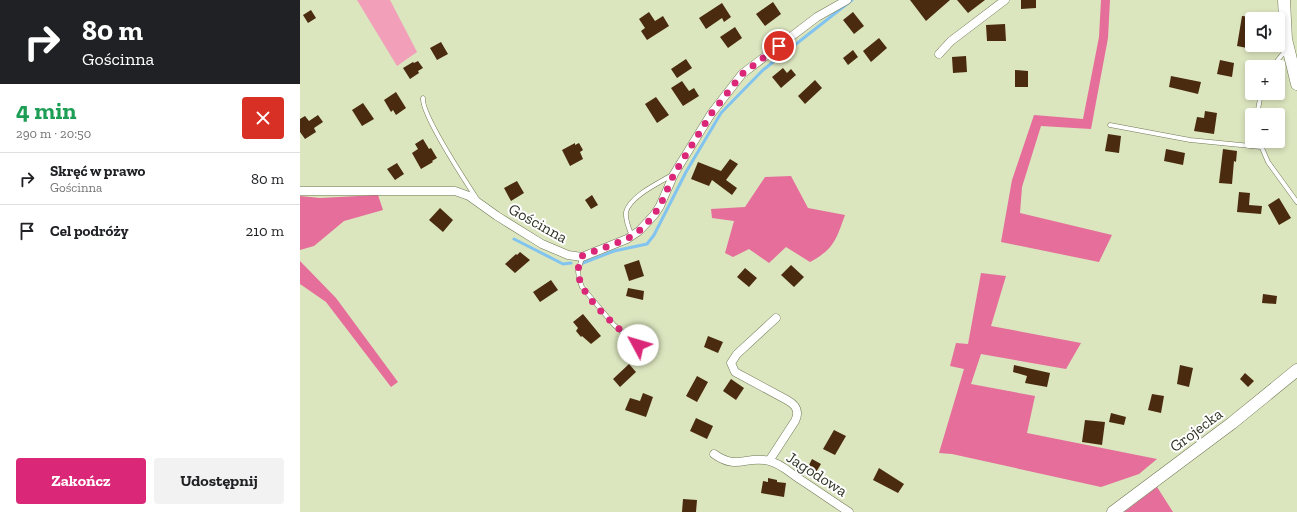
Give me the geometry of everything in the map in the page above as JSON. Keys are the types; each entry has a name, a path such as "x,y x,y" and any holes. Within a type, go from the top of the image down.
{"street":[{"name":"Gościnna","path":"300,191 450,191 464,194 503,220 550,248 568,255 582,256 632,236 645,225 658,210 674,174 711,114 742,74 817,17 847,0"},
{"path":"939,54 951,41 1005,0"},
{"path":"1284,0 1284,24 1287,48 1296,77"},
{"name":"Jagodowa","path":"769,461 797,417 796,408 787,400 735,372 731,363 737,354 776,318"},
{"name":"Grojecka","path":"1113,512 1232,423 1297,370"},
{"name":"Jagodowa","path":"714,454 722,460 732,463 756,459 769,461 784,468 849,512"}],"lane":[{"path":"1278,60 1287,48"},
{"path":"423,98 424,106 433,126 479,203"},
{"path":"1110,125 1190,140 1245,145"},
{"path":"1261,148 1268,162 1297,202"},
{"path":"632,236 626,213 631,202 674,174"},
{"path":"582,256 578,271 579,280 582,287 614,325 638,345"}],"shaded area":[{"path":"357,0 390,0 417,52 397,66"},
{"path":"1101,0 1110,0 1108,38 1091,129 1041,126 1022,187 1020,213 1112,235 1099,262 1001,242 1012,180 1034,115 1083,119 1099,37"},
{"path":"791,176 808,208 845,215 839,231 829,248 810,262 786,247 769,263 749,249 733,257 725,253 734,221 712,218 711,209 745,207 765,177"},
{"path":"378,195 383,210 344,221 314,246 300,250 300,196 320,198"},
{"path":"300,261 336,298 398,382 391,387 326,302 300,284"},
{"path":"981,273 1006,276 991,326 1081,343 1066,369 981,354 971,384 1035,396 1027,433 1157,459 1139,474 1101,487 952,454 939,453 964,369 950,366 956,343 968,344"},
{"path":"1157,487 1173,512 1124,512"}],"building":[{"path":"910,0 950,0 926,21"},
{"path":"957,0 985,0 968,13"},
{"path":"1021,0 1036,0 1036,8 1021,9"},
{"path":"773,2 781,14 765,26 756,14"},
{"path":"722,3 731,17 724,22 722,18 706,29 699,18"},
{"path":"311,10 316,18 308,23 303,15"},
{"path":"649,12 655,21 663,16 669,26 647,40 641,31 645,28 639,19"},
{"path":"853,12 864,26 854,34 843,20"},
{"path":"1242,16 1245,16 1245,48 1237,46"},
{"path":"1005,24 1006,41 987,41 986,25"},
{"path":"735,27 742,38 728,48 720,37"},
{"path":"879,38 887,48 871,62 863,51"},
{"path":"441,42 448,54 437,60 430,48"},
{"path":"853,50 858,57 848,65 843,58"},
{"path":"966,56 967,72 953,73 952,57"},
{"path":"686,59 692,68 677,78 671,69"},
{"path":"1220,60 1234,63 1232,77 1217,74"},
{"path":"418,61 423,68 418,71 419,73 410,79 403,68 413,62"},
{"path":"783,68 787,73 791,69 796,75 781,88 772,77"},
{"path":"1015,70 1028,71 1028,87 1015,87"},
{"path":"1171,76 1201,82 1198,94 1169,87"},
{"path":"815,80 822,88 805,104 798,96"},
{"path":"682,81 689,91 694,88 699,96 683,106 671,88"},
{"path":"396,92 406,108 396,115 393,110 391,112 384,100"},
{"path":"656,97 669,115 657,123 645,104"},
{"path":"363,103 374,119 362,126 352,110"},
{"path":"1205,111 1217,113 1214,134 1194,131 1197,117 1204,118"},
{"path":"318,115 323,122 314,128 316,132 305,139 300,132 300,119 305,116 309,121"},
{"path":"1108,134 1121,136 1119,153 1105,151"},
{"path":"423,139 437,158 421,169 412,153 418,149 415,144"},
{"path":"575,143 575,145 579,143 583,150 580,152 583,159 570,166 562,150"},
{"path":"1166,149 1185,153 1183,165 1164,161"},
{"path":"1223,149 1237,151 1236,162 1234,161 1232,184 1219,183"},
{"path":"730,159 738,164 726,180 737,188 732,195 712,180 709,186 691,179 698,162 721,171"},
{"path":"397,163 404,174 395,180 387,169"},
{"path":"517,181 524,193 511,201 504,188"},
{"path":"1239,192 1250,193 1249,205 1262,206 1261,214 1237,212"},
{"path":"592,195 598,205 591,209 585,200"},
{"path":"1279,198 1291,218 1279,225 1268,205"},
{"path":"440,208 453,220 443,232 429,220"},
{"path":"520,252 530,260 515,273 505,264"},
{"path":"639,260 644,276 629,281 624,265"},
{"path":"791,265 804,277 794,287 781,275"},
{"path":"745,268 757,278 749,287 737,277"},
{"path":"551,280 558,290 540,302 533,292"},
{"path":"628,288 644,291 643,300 626,296"},
{"path":"1263,294 1277,296 1276,304 1262,303"},
{"path":"583,314 601,336 591,344 582,336 581,337 576,331 578,328 573,322"},
{"path":"708,336 723,342 718,353 704,347"},
{"path":"629,364 636,372 620,387 613,379"},
{"path":"1014,365 1050,373 1047,387 1025,383 1027,376 1013,372"},
{"path":"1180,365 1193,368 1189,387 1177,384"},
{"path":"1245,373 1254,381 1248,387 1240,379"},
{"path":"697,376 708,382 697,402 686,396"},
{"path":"731,379 744,388 736,400 723,391"},
{"path":"643,393 653,397 646,417 625,410 630,398 640,401"},
{"path":"1152,394 1164,396 1161,413 1148,410"},
{"path":"1111,413 1126,417 1124,425 1109,422"},
{"path":"696,418 713,426 707,439 690,431"},
{"path":"1085,420 1105,422 1102,445 1082,442"},
{"path":"834,430 846,436 835,455 823,449"},
{"path":"812,459 821,464 815,474 807,469"},
{"path":"879,468 904,484 898,493 873,480"},
{"path":"768,478 777,480 777,482 786,483 784,497 761,493 763,481 768,482"},
{"path":"683,499 697,500 696,512 682,512"}],"waterway":[{"path":"583,263 614,251 647,244 654,235 686,172 721,113 763,70 852,0"},
{"path":"514,239 563,264 571,263"}],"route":[{"path":"638,345 614,325 582,287 578,274 582,256 627,239 639,231 650,220 660,206 674,174 711,114 742,74 779,46"}]}
